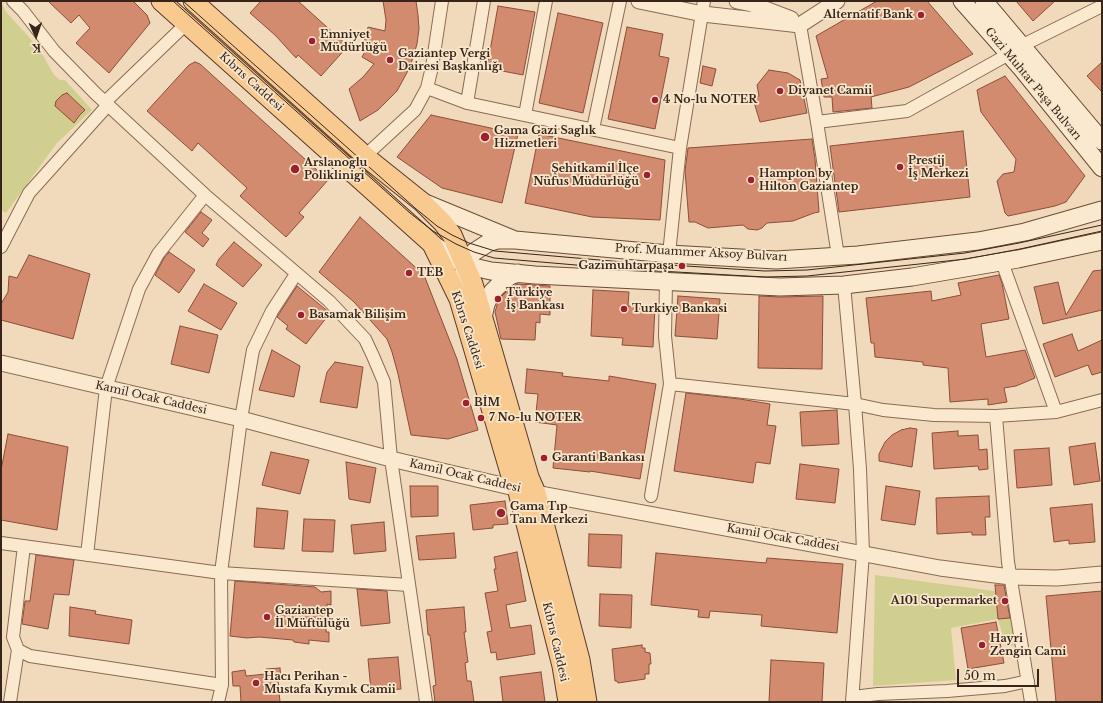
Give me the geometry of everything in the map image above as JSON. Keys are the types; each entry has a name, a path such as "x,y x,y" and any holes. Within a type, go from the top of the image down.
{"main road":[{"name":"Kıbrıs Caddesi","path":"161,1 432,244 458,299 511,476 517,488 562,666 568,702"},
{"name":"Gazi Muhtar Paşa Bulvarı","path":"962,1 1015,50 1102,141"},
{"name":"Gazi Muhtar Paşa Bulvarı","path":"984,1 1015,50 1102,168"},
{"path":"197,2 365,156 422,202 444,223 452,235 473,284 536,493 580,660 587,702"},
{"name":"Prof. Muammer Aksoy Bulvarı","path":"422,202 515,240 669,254 776,260 858,255 978,241 1025,232 1102,210"},
{"path":"458,299 461,280 468,258 488,243 501,240 515,240"},
{"path":"432,244 465,265 518,274 780,287 844,285 912,277 1002,262 1102,242"},
{"path":"483,318 486,304 492,292 510,276 518,274"}],"street":[{"path":"13,1 23,11 54,52 106,103 205,195 329,301 365,339 384,382 391,459 426,702"},
{"path":"365,156 415,110 427,88 432,67 442,1"},
{"path":"467,103 484,1"},
{"path":"526,115 546,1"},
{"path":"593,130 620,1"},
{"path":"639,1 704,8 800,25 838,1"},
{"path":"737,1 752,4 786,16 800,25 838,256"},
{"path":"817,122 907,111 1015,50 1102,6"},
{"path":"669,254 680,148 704,8"},
{"path":"1,247 29,193 106,103 186,24"},
{"path":"427,88 467,103 680,148"},
{"path":"87,555 106,388 139,289 158,254 205,195"},
{"path":"1002,262 1056,412"},
{"path":"218,702 222,685 221,573 241,419 253,350 272,311 296,274"},
{"path":"651,496 670,384 665,336 666,282"},
{"path":"844,285 860,469 863,553 852,699 878,694 961,690 1005,686 1028,681"},
{"name":"Kamil Ocak Caddesi","path":"1,363 241,419 391,459 536,493 940,568 987,574 1057,578 1102,574"},
{"path":"670,384 855,404 883,410 934,415 996,416 1056,412 1102,400"},
{"path":"996,416 1008,562 1031,702"},
{"path":"1,543 221,573 409,585"},
{"path":"7,700 18,650 13,637 24,546"},
{"path":"18,650 30,656 222,685"}],"shaded area":[{"path":"1,3 7,13 29,37 44,57 54,75 60,80 65,80 92,110 57,143 6,213 1,210"},
{"path":"875,575 994,591 1007,599 1016,644 1006,648 998,619 951,628 956,680 873,686"}],"building":[{"path":"48,1 133,1 147,15 150,23 109,73 76,43 90,28 79,15 71,23"},
{"name":"Emniyet Müdürlüğü","path":"261,1 298,1 348,46 321,76 298,55 296,58 276,36 250,13"},
{"name":"Gaziantep Vergi Dairesi Başkanlığı","path":"383,1 416,1 419,29 417,44 410,67 397,91 378,110 360,121 349,89 363,77 374,64 362,57 370,43 364,42 368,27 385,31 386,20"},
{"path":"877,1 927,1 973,54 909,87 871,97 872,108 833,112 832,97 824,97 821,79 828,78 816,36"},
{"path":"1016,1 1055,1 1033,21"},
{"path":"498,6 535,12 523,75 487,68"},
{"path":"558,13 603,23 583,113 539,103"},
{"path":"627,27 663,34 659,56 669,58 655,129 608,119"},
{"path":"195,62 200,64 328,180 299,213 304,217 286,237 240,196 247,188 198,143 192,151 147,111 189,65"},
{"path":"1102,62 1102,92 1087,76"},
{"path":"703,66 716,69 712,86 700,83"},
{"name":"Diyanet Camii","path":"769,70 788,73 800,80 807,113 760,122 753,99 759,96 757,85"},
{"path":"1005,76 1085,176 1066,202 1055,206 1008,216 1005,213 997,181 1003,174 1014,172 1016,159 981,112 977,90"},
{"path":"67,93 85,110 74,123 55,106 56,101 62,95"},
{"path":"431,115 518,134 502,203 442,188 397,157"},
{"name":"Prestij İş Merkezi","path":"963,131 970,197 839,212 830,146"},
{"path":"539,134 665,160 660,220 592,217 525,203"},
{"name":"Hampton by Hilton Gaziantep","path":"812,139 819,212 793,221 767,223 762,228 757,230 748,229 743,225 708,228 695,222 689,222 685,171 688,148"},
{"path":"201,212 212,220 202,233 209,239 203,247 185,232"},
{"path":"360,217 424,275 457,359 478,430 448,439 411,435 398,374 387,339 354,302 319,272"},
{"path":"234,242 262,265 243,287 216,265 219,259"},
{"path":"169,252 195,270 179,293 155,275"},
{"path":"29,255 90,274 73,339 1,320 1,304 8,292 9,276 17,278"},
{"path":"1102,270 1102,310 1043,324 1034,287 1058,282 1066,315 1093,271"},
{"path":"999,275 1009,319 981,324 986,357 1025,350 1035,378 1016,386 1004,388 1007,402 988,405 988,399 950,402 948,368 923,365 923,362 875,357 874,343 871,343 866,298 931,291 932,301 961,295 958,283"},
{"path":"204,284 237,303 221,330 188,311"},
{"path":"517,284 550,286 550,315 540,314 540,323 536,322 535,340 501,339 495,312 497,305 500,298 509,289"},
{"name":"Basamak Bilişim","path":"297,286 330,313 306,344 286,329 288,326 277,317"},
{"path":"593,290 629,292 628,306 655,307 653,347 622,345 623,338 591,336"},
{"path":"678,296 720,299 717,339 675,336"},
{"path":"759,296 823,296 822,369 758,368"},
{"path":"180,326 218,335 209,373 171,364"},
{"path":"1072,334 1078,351 1102,340 1102,372 1092,375 1088,365 1055,377 1043,344"},
{"path":"272,350 300,366 294,397 259,390"},
{"path":"335,362 363,367 357,408 320,402 327,372"},
{"path":"527,369 563,373 562,376 609,381 609,376 656,384 640,479 590,471 553,468 557,425 535,422 538,394 525,393"},
{"path":"686,393 770,404 767,425 776,426 770,464 756,462 753,483 674,471"},
{"path":"837,410 839,444 802,446 800,412"},
{"path":"910,428 917,429 912,467 879,461 879,454 885,442 892,435 901,430"},
{"path":"958,431 958,436 978,435 979,450 987,449 988,469 979,470 978,466 934,469 932,433"},
{"path":"8,434 68,447 57,530 1,520 1,470"},
{"path":"1095,443 1100,481 1074,485 1069,447"},
{"path":"1049,448 1052,485 1017,488 1014,450"},
{"path":"271,452 309,460 300,494 262,485"},
{"path":"346,462 376,468 370,503 349,499"},
{"path":"800,464 839,469 835,503 796,499"},
{"path":"410,486 438,486 438,516 411,517"},
{"path":"886,486 920,491 915,525 881,520"},
{"path":"989,496 990,517 985,517 986,535 972,535 972,532 937,534 936,498"},
{"path":"505,501 508,524 493,525 493,528 473,530 470,505"},
{"path":"1092,504 1095,542 1069,544 1069,540 1054,542 1050,508"},
{"path":"257,508 288,511 284,549 254,547"},
{"path":"304,519 335,520 333,552 302,551"},
{"path":"384,522 386,551 354,554 351,525"},
{"path":"454,533 456,558 419,560 416,536"},
{"path":"589,534 622,535 621,568 588,566"},
{"path":"517,552 526,601 506,605 510,628 531,625 535,654 497,660 496,652 491,653 487,632 492,631 485,593 498,591 494,569 496,569 494,557"},
{"path":"656,553 766,563 767,558 843,564 837,633 761,626 762,615 710,611 709,618 698,617 699,610 651,605"},
{"path":"36,555 74,560 69,595 54,594 48,629 22,624 25,601 30,601"},
{"path":"235,581 315,587 321,592 331,591 331,605 327,604 326,632 329,632 329,642 309,640 309,644 294,642 293,640 230,636"},
{"path":"995,585 1004,585 1010,618 998,619"},
{"path":"357,589 387,591 390,623 361,626"},
{"path":"1102,591 1102,702 1056,702 1046,596"},
{"path":"600,594 632,595 631,628 599,626"},
{"path":"70,607 96,611 95,614 132,620 129,644 69,636"},
{"path":"464,607 466,632 464,632 468,662 465,663 467,681 471,681 474,702 435,702 433,686 436,685 430,635 428,635 426,610"},
{"name":"Hayri Zengin Cami","path":"996,622 1004,663 968,669 961,628"},
{"path":"642,645 642,648 645,648 645,652 650,653 651,664 649,664 649,674 645,674 645,679 618,683 615,681 612,649"},
{"path":"398,657 401,689 371,691 368,659"},
{"path":"771,660 824,663 822,702 769,702"},
{"name":"Hacı Perihan - Mustafa Kıymık Camii","path":"280,668 281,679 278,680 280,702 241,702 240,686 233,686 232,672 245,670 246,676 266,674 266,669"},
{"path":"541,672 545,702 503,702 500,677"}],"tram line":[{"path":"173,1 410,213 433,231 456,244 474,252 494,258 623,269 765,277 807,276 966,259 1102,231"},
{"path":"183,1 437,226 469,243 495,251 623,262 765,271 807,270 965,253 1102,225"}],"place":[{"name":"Alternatif Bank","path":"921,15"},
{"name":"Emniyet Müdürlüğü","path":"312,41"},
{"name":"Gaziantep Vergi Dairesi Başkanlığı","path":"390,60"},
{"name":"Diyanet Camii","path":"780,91"},
{"name":"4 No-lu NOTER","path":"655,100"},
{"name":"Gama Gazi Saglık Hizmetleri","path":"485,137"},
{"name":"Prestij İş Merkezi","path":"900,167"},
{"name":"Arslanoglu Poliklinigi","path":"295,169"},
{"name":"Şehitkamil İlçe Nüfus Müdürlüğü","path":"647,175"},
{"name":"Hampton by Hilton Gaziantep","path":"751,180"},
{"name":"Gazimuhtarpaşa","path":"682,266"},
{"name":"TEB","path":"409,273"},
{"name":"Türkiye İş Bankası","path":"498,299"},
{"name":"Turkiye Bankasi","path":"624,309"},
{"name":"Basamak Bilişim","path":"301,315"},
{"name":"BİM","path":"466,403"},
{"name":"7 No-lu NOTER","path":"481,418"},
{"name":"Garanti Bankası","path":"544,458"},
{"name":"Gama Tıp Tanı Merkezi","path":"501,513"},
{"name":"A101 Supermarket","path":"1005,601"},
{"name":"Gaziantep İl Müftülüğü","path":"267,617"},
{"name":"Hayri Zengin Cami","path":"982,645"},
{"name":"Hacı Perihan - Mustafa Kıymık Camii","path":"256,683"}]}
